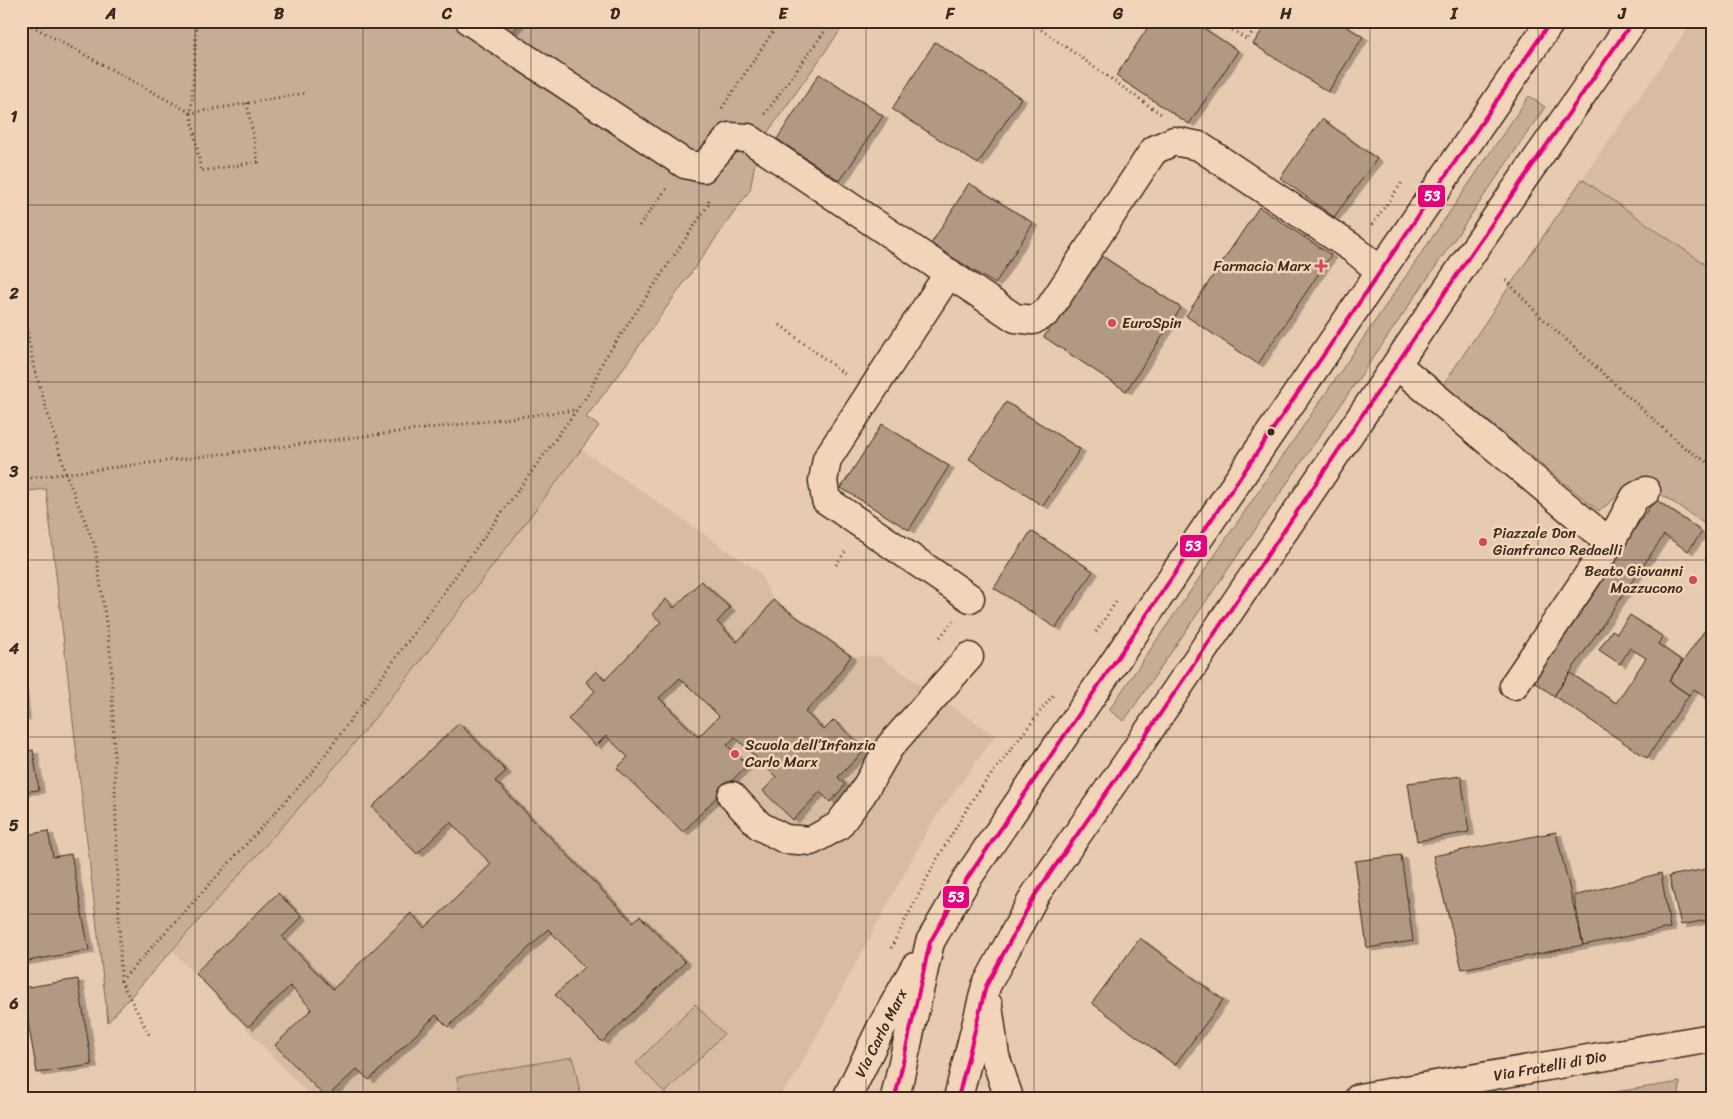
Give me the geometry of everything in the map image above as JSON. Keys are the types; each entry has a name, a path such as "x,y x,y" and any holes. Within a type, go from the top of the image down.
{"street":[{"path":"470,21 685,164 703,168 730,137 748,138 1015,318 1033,320 1047,312 1154,150 1174,141 1199,146 1355,250 1380,271"},
{"name":"Via Carlo Marx","path":"847,1098 881,1028 986,849 1551,21"},
{"path":"958,1098 986,986 1035,895 1125,766 1473,251 1633,21"},
{"path":"949,273 827,459 823,482 826,500 970,598"},
{"path":"1397,365 1610,543"},
{"path":"1514,685 1610,543 1635,497 1646,491"},
{"path":"732,796 760,826 785,839 811,841 838,826 862,794 890,746 969,658"},
{"name":"Via Carlo Marx","path":"895,1098 930,942"},
{"path":"986,986 995,1056 1009,1098"},
{"name":"Via Fratelli di Dio","path":"1358,1098 1712,1038"}],"path":[{"path":"23,21 191,113 306,92"},
{"path":"197,21 191,113 201,171 258,162 247,103"},
{"path":"748,138 832,21"},
{"path":"1029,21 1166,118 1174,141"},
{"path":"1220,21 1247,40 1259,21"},
{"path":"121,981 314,770 589,392 603,361 709,204 703,168"},
{"path":"1506,280 1541,317 1685,448 1712,465"},
{"path":"21,293 33,364 66,474 95,546 110,649 121,981 150,1036"},
{"path":"780,325 810,350 870,392"},
{"path":"21,479 576,410"}],"shaded area":[{"path":"21,21 847,21 758,146 750,190 617,377 586,417 599,426 412,672 330,773 108,1022 46,489 21,492 21,441 25,440 21,419"},
{"path":"1693,21 1712,21 1712,269 1582,179"},
{"path":"1529,96 1545,107 1124,721 1109,710"},
{"path":"1582,179 1712,269 1712,529 1639,479 1599,511 1443,385"},
{"path":"581,449 759,572 773,600 851,656 879,656 995,736 931,824 794,1078 777,1098 312,1098 172,950 330,773 412,672"},
{"path":"695,1004 724,1034 665,1093 636,1063"},
{"path":"573,1057 581,1098 461,1098 457,1077"},
{"path":"1680,1082 1679,1098 1576,1098"}],"building":[{"path":"495,21 521,21 512,33"},
{"path":"1152,21 1193,21 1238,51 1189,124 1116,76"},
{"path":"1268,21 1338,21 1363,37 1328,92 1253,44"},
{"path":"935,42 1021,98 978,164 892,109"},
{"path":"819,74 883,116 840,181 777,139"},
{"path":"1322,119 1377,159 1334,217 1280,178"},
{"path":"969,183 1033,223 995,284 931,244"},
{"path":"1259,207 1331,255 1258,364 1186,316"},
{"name":"EuroSpin","path":"1099,254 1181,308 1126,391 1044,337"},
{"path":"1006,402 1080,449 1043,506 969,459"},
{"path":"882,424 949,466 909,530 841,488"},
{"path":"1655,499 1702,532 1688,551 1664,535 1554,696 1532,680"},
{"path":"1031,531 1093,571 1056,628 994,588"},
{"path":"701,581 730,608 717,622 737,642 760,618 773,600 851,656 830,686 805,712 824,730 834,720 865,750 838,777 845,785 830,802 820,792 793,820 763,791 776,777 735,737 727,745 747,765 683,832 617,768 628,757 606,736 596,746 568,719 595,691 586,682 596,671 605,680 661,622 652,614 666,599 674,608","holes":["680,678 719,716 698,737 659,698"]},
{"path":"1630,615 1663,637 1658,644 1682,661 1669,681 1689,695 1647,758 1554,696 1570,673 1616,703 1646,658 1630,648 1620,664 1599,650 1612,630 1617,633"},
{"path":"1712,620 1712,701 1694,689 1689,695 1669,681"},
{"path":"21,682 25,717 21,717"},
{"path":"459,723 506,771 495,781 633,922 640,916 685,962 602,1042 555,995 584,967 548,929 448,1027 436,1015 369,1080 357,1069 326,1098 275,1045 312,1009 290,986 248,1027 195,973 278,893 302,917 282,937 333,989 411,913 425,928 491,864 450,822 417,854 372,807"},
{"path":"33,750 39,790 21,792 21,752"},
{"path":"1461,776 1469,832 1417,841 1408,783"},
{"path":"48,831 53,857 71,854 89,950 22,962 21,836"},
{"path":"1556,832 1583,945 1462,969 1433,856"},
{"path":"1401,855 1413,941 1367,948 1355,861"},
{"path":"1712,868 1712,919 1681,925 1669,876"},
{"path":"1661,873 1670,928 1583,945 1574,896"},
{"path":"1140,938 1223,1000 1175,1065 1092,1003"},
{"path":"78,979 92,1065 37,1073 22,988"}],"transit line":[{"name":"53","path":"895,1098 930,942 966,880 1551,21"},
{"name":"53","path":"958,1098 986,986 1035,895 1125,766 1473,251 1633,21"}],"place":[{"name":"Farmacia Marx","path":"1321,266"},
{"name":"EuroSpin","path":"1112,323"},
{"name":"Piazzale Don Gianfranco Redaelli","path":"1483,542"},
{"name":"Beato Giovanni Mazzucono","path":"1693,580"},
{"name":"Scuola dell’Infanzia Carlo Marx","path":"735,754"}]}
